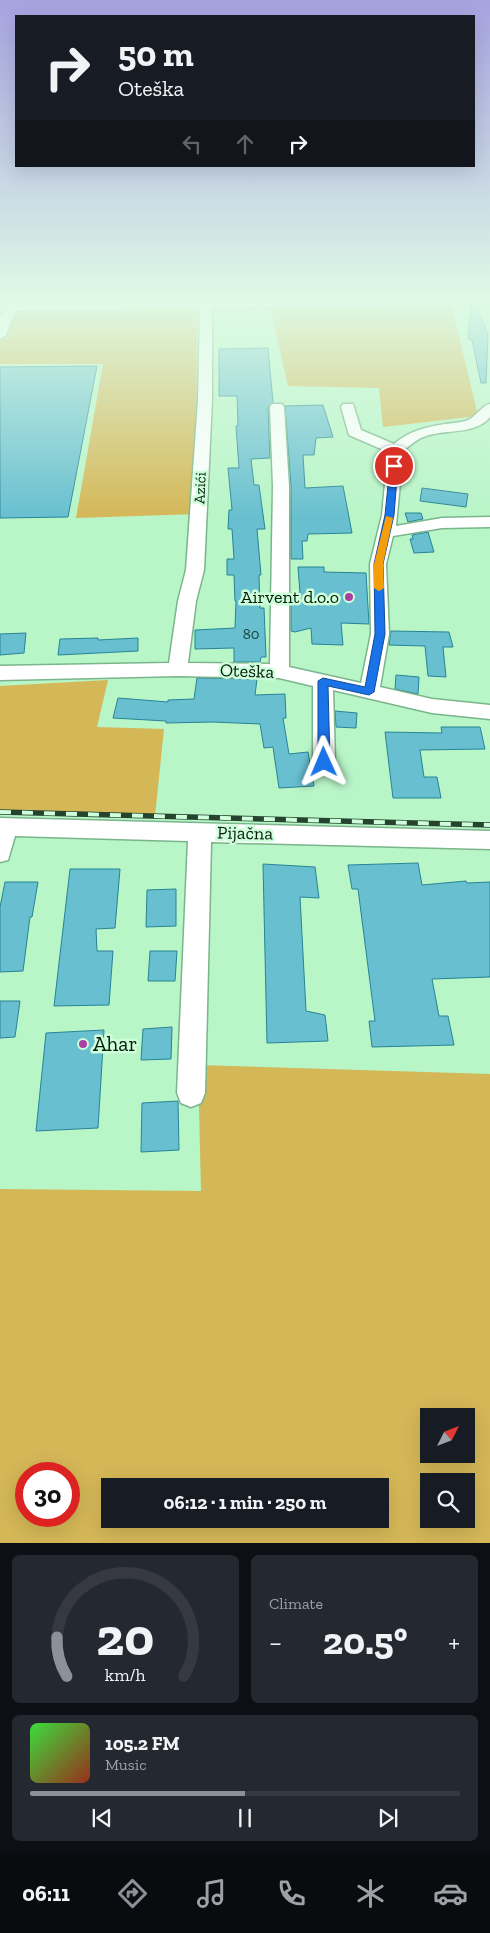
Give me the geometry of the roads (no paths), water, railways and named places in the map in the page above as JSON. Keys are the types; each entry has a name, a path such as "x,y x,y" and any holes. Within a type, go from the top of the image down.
{"street":[{"name":"Azići","path":"178,669 187,601 195,570 205,374"},
{"path":"277,407 281,486 279,672"},
{"path":"348,407 354,432 396,450"},
{"path":"369,692 380,634 378,564 386,532 396,450 402,443 419,433 469,425 480,421 490,408"},
{"path":"386,532 442,522 490,522"},
{"name":"Oteška","path":"0,673 25,674 178,669 279,672 432,706 490,712"},
{"path":"323,681 324,762"},
{"path":"0,853 3,827"},
{"name":"Pijačna","path":"3,827 490,840"},
{"path":"190,1092 200,832"}],"railway":[{"path":"0,812 490,825"}],"place":[{"name":"Airvent d.o.o","path":"349,597"},
{"name":"Ahar","path":"83,1044"}]}
